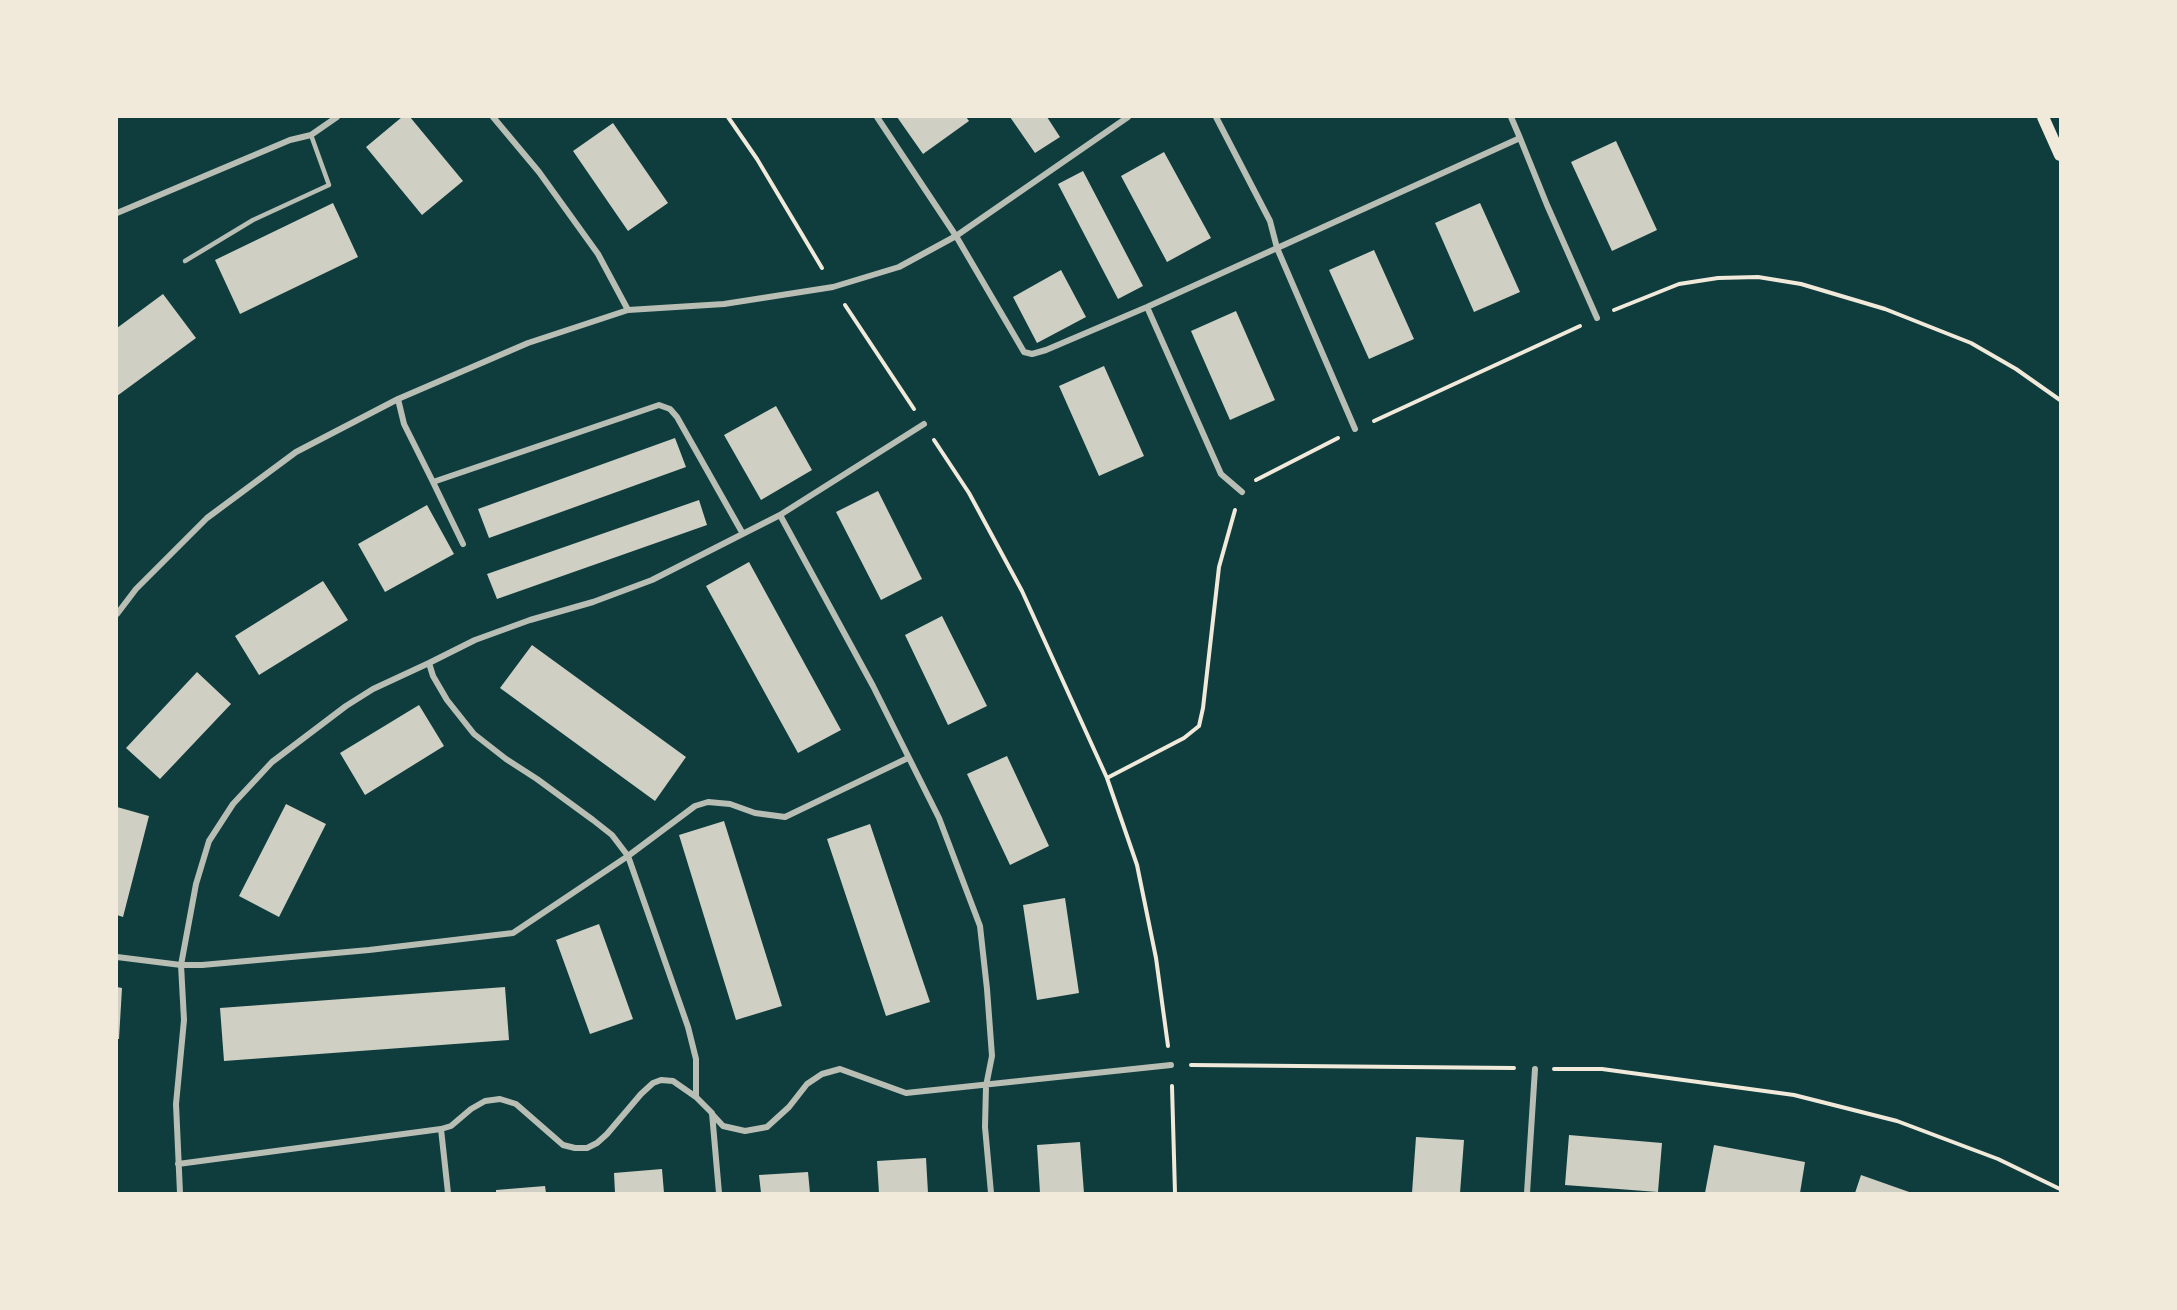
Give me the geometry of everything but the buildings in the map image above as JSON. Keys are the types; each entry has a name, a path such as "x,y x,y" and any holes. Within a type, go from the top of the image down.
{"main road":[{"path":"2043,117 2060,155"}],"street":[{"path":"117,213 290,140 311,135 337,117"},
{"path":"493,117 539,172 598,254 628,310"},
{"path":"877,117 956,236 1024,352 1032,354 1147,307 1520,138"},
{"path":"117,614 136,589 207,518 296,452 398,399 528,343 628,310 724,304 833,287 899,267 956,236 1128,117"},
{"path":"1216,117 1270,221 1276,248 1355,429"},
{"path":"1510,117 1598,318"},
{"path":"1147,307 1221,474 1242,492"},
{"path":"398,399 404,424 463,544"},
{"path":"433,482 658,405 670,409 677,417 743,534"},
{"path":"180,1193 176,1104 184,1020 181,965 196,884 209,841 233,804 272,762 346,706 373,689 475,640 530,620 593,602 652,580 780,515 924,424"},
{"path":"780,515 873,686 939,818 980,926 992,1056 986,1086 985,1127 991,1193"},
{"path":"429,663 433,676 447,700 474,734 612,835 628,856 688,1027 696,1059 696,1097"},
{"path":"117,957 181,965 202,965 369,950 513,933 628,856 695,806 708,802 730,804 754,813 785,817 908,758"},
{"path":"178,1164 441,1129 451,1126 471,1109 485,1101 501,1099 516,1104 563,1145 587,1148 607,1134 641,1094 653,1083 661,1080 673,1081 696,1097 723,1126 745,1131 767,1127 789,1107 807,1084 822,1074 840,1069 906,1093 1171,1065"},
{"path":"1527,1193 1535,1068"},
{"path":"712,1113 719,1193"},
{"path":"441,1129 448,1193"}],"lane":[{"path":"185,261 253,220 329,185 311,135"}],"path":[{"path":"728,117 757,159 833,287 969,493 1022,591 1107,778 1137,865 1156,958 1171,1065 1175,1193"},
{"path":"1107,778 1184,738 1199,726 1219,567 1242,492 1258,478 1355,429 1649,294 1679,284 1718,278 1758,277 1801,284 1885,309 1971,343 2016,369 2060,400"},
{"path":"1171,1065 1602,1069 1794,1095 1897,1121 1998,1159 2060,1188"}]}
